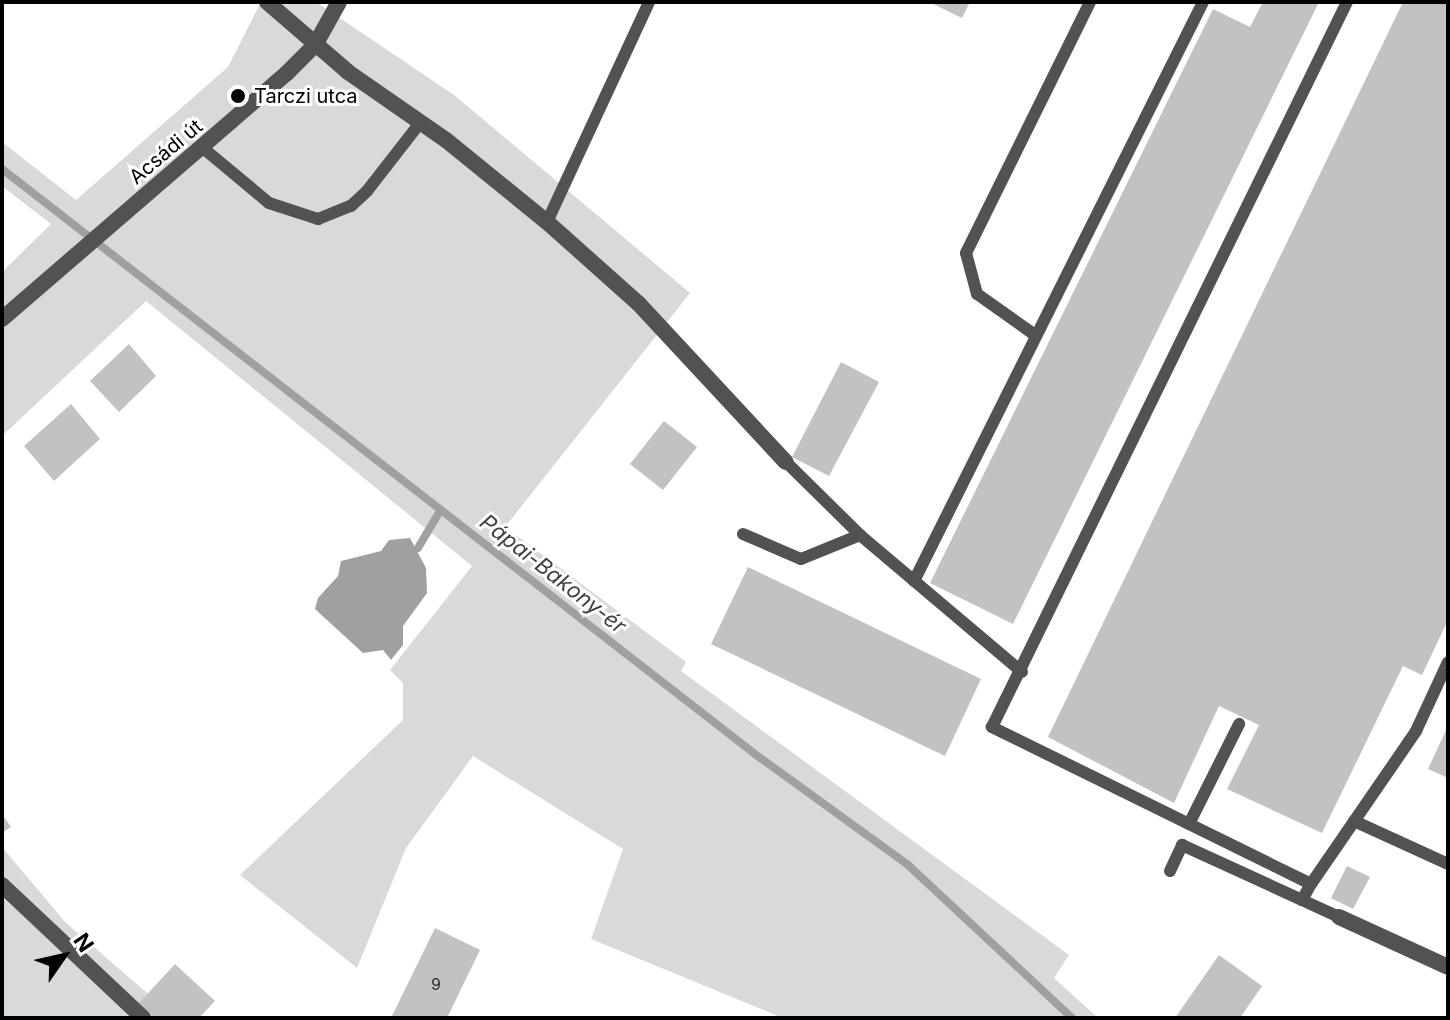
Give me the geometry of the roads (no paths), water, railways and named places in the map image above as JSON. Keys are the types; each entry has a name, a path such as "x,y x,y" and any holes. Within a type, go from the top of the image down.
{"street":[{"path":"267,2 315,45 547,222 638,303 786,462"},
{"name":"Acsádi út","path":"2,319 203,148 315,45 339,2"},
{"path":"2,885 143,1018"},
{"path":"1339,917 1448,967"}],"lane":[{"path":"547,222 649,2"},
{"path":"1035,335 977,294 966,253 1090,2"},
{"path":"1311,884 992,727 1022,672 1347,2"},
{"path":"914,581 1198,4"},
{"path":"203,148 269,203 318,219 351,206 367,191 420,123"},
{"path":"786,462 860,535 1022,672"},
{"path":"743,534 801,559 860,535"},
{"path":"1302,900 1416,731 1448,662"},
{"path":"1189,824 1239,724"},
{"path":"1354,821 1448,864"},
{"path":"1170,871 1182,845 1339,917"}],"waterway":[{"name":"Pápai-Bakony-ér","path":"2,169 759,757 907,864 1072,1018"},
{"path":"418,548 440,511"}],"place":[{"name":"Tarczi utca","path":"238,96"}]}
